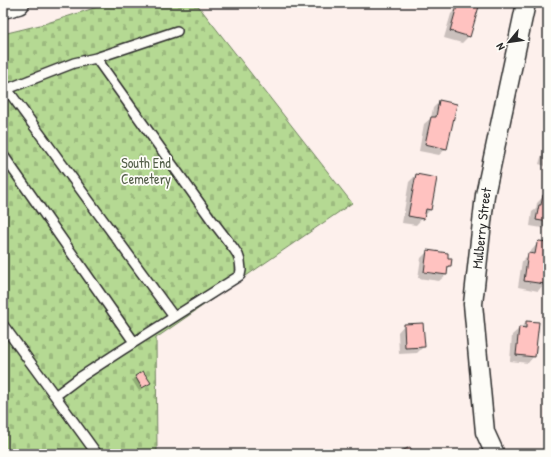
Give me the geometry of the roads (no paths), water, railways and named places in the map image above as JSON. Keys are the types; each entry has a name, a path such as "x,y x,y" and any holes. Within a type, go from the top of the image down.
{"street":[{"path":"3,7 18,3"},
{"name":"Mulberry Street","path":"495,454 484,432 473,304 485,195 526,3"}],"lane":[{"path":"174,317 5,88 177,31"},
{"path":"55,396 79,378 134,342 239,276 241,270 240,261 234,249 96,58"},
{"path":"3,155 134,342"},
{"path":"3,325 97,454"}],"park label":[{"name":"South End Cemetery","path":"146,172"}]}
